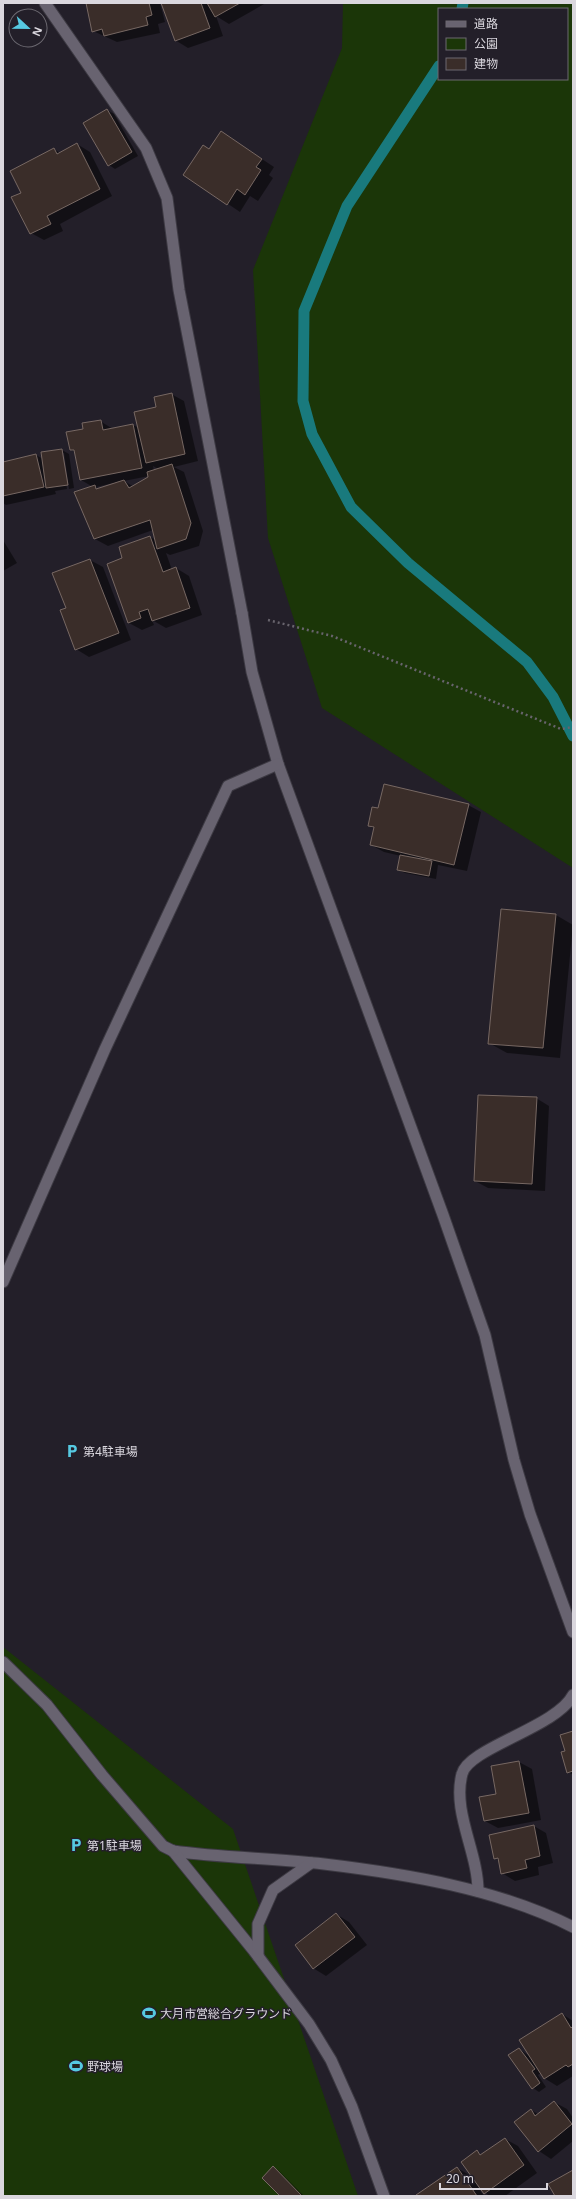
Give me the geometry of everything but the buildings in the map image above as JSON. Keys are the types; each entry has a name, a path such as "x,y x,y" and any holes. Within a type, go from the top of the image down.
{"street":[{"path":"45,3 146,148 167,198 179,290 242,613 252,672 278,764 443,1215 485,1335 514,1460 530,1514 573,1632"},
{"path":"3,1282 105,1049 228,786 278,764"},
{"path":"3,1662 47,1705 102,1775 163,1846 173,1851 222,1857 311,1863 478,1891 519,1905 573,1927"},
{"path":"478,1891 478,1873 462,1812 460,1789 462,1772 474,1760 488,1750 554,1715 573,1696"},
{"path":"173,1851 258,1956 310,2024 331,2060 352,2107 384,2196"},
{"path":"258,1956 258,1924 273,1890 311,1863"}],"path":[{"path":"242,613 332,636 561,729 573,727"}],"green space":[{"path":"343,3 573,3 573,868 322,708 268,538 253,270 342,48"},
{"name":"大月市営総合グラウンド","path":"3,1647 233,1829 358,2196 3,2196"}],"waterway":[{"path":"462,8 463,3"},
{"path":"438,68 347,206 304,311 303,401 312,434 351,507 408,563 527,662 553,697 573,736"}],"place":[{"name":"第4駐車場","path":"72,1451"},
{"name":"第1駐車場","path":"76,1845"},
{"name":"大月市営総合グラウンド","path":"149,2013"},
{"name":"野球場","path":"76,2066"}]}
